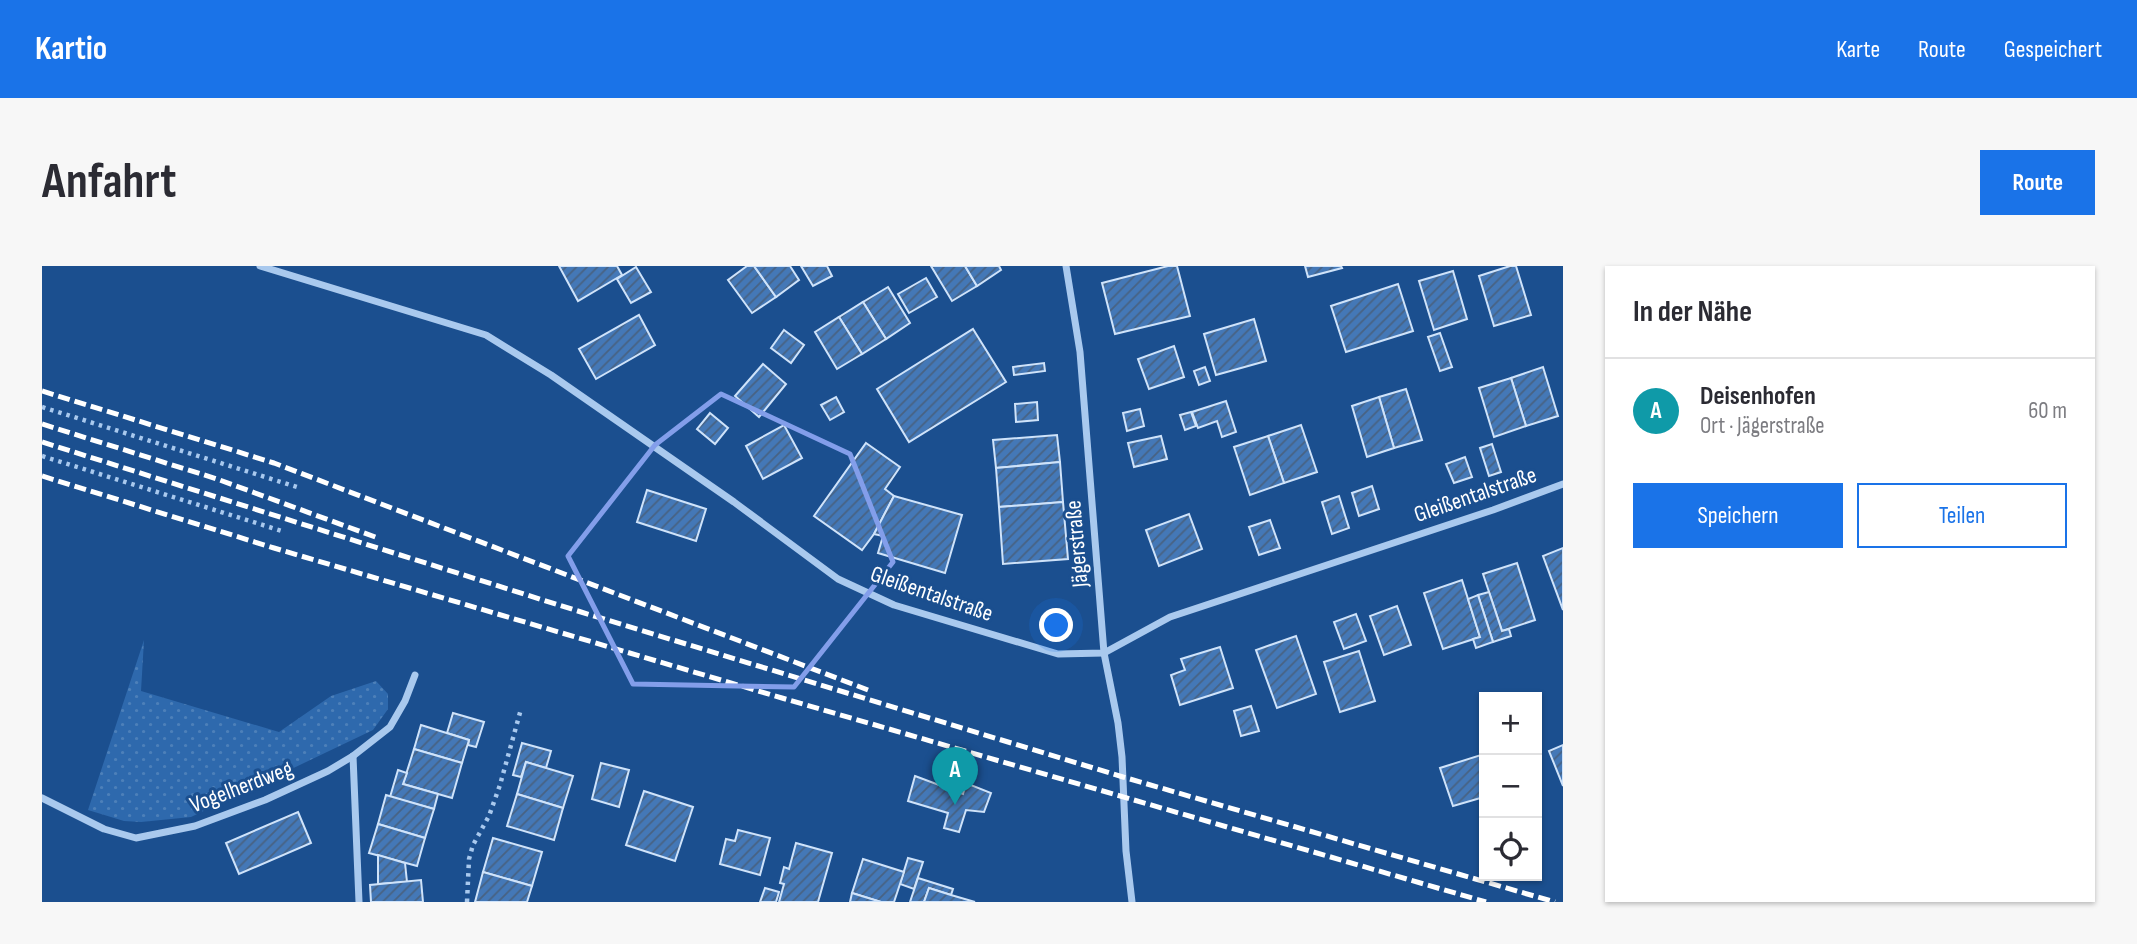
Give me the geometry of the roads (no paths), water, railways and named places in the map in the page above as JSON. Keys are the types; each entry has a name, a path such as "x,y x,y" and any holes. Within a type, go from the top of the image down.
{"street":[{"name":"Gleißentalstraße","path":"260,266 486,335 551,374 734,502 838,579 894,605 1058,654 1104,653 1170,617 1493,510 1563,484"},
{"name":"Jägerstraße","path":"1066,266 1080,352 1104,653 1122,757 1126,851 1132,902"},
{"name":"Vogelherdweg","path":"42,798 104,828 136,838 195,826 265,800 328,771 353,756 390,727 405,701 415,675"},
{"path":"353,756 359,902"}],"railway":[{"path":"42,391 274,463 868,690"},
{"path":"42,424 217,479 378,538"},
{"path":"42,442 581,612 1123,777 1555,902"},
{"path":"42,476 274,548 782,698 1486,902"}],"place":[{"name":"Deisenhofen","path":"955,805"}]}
